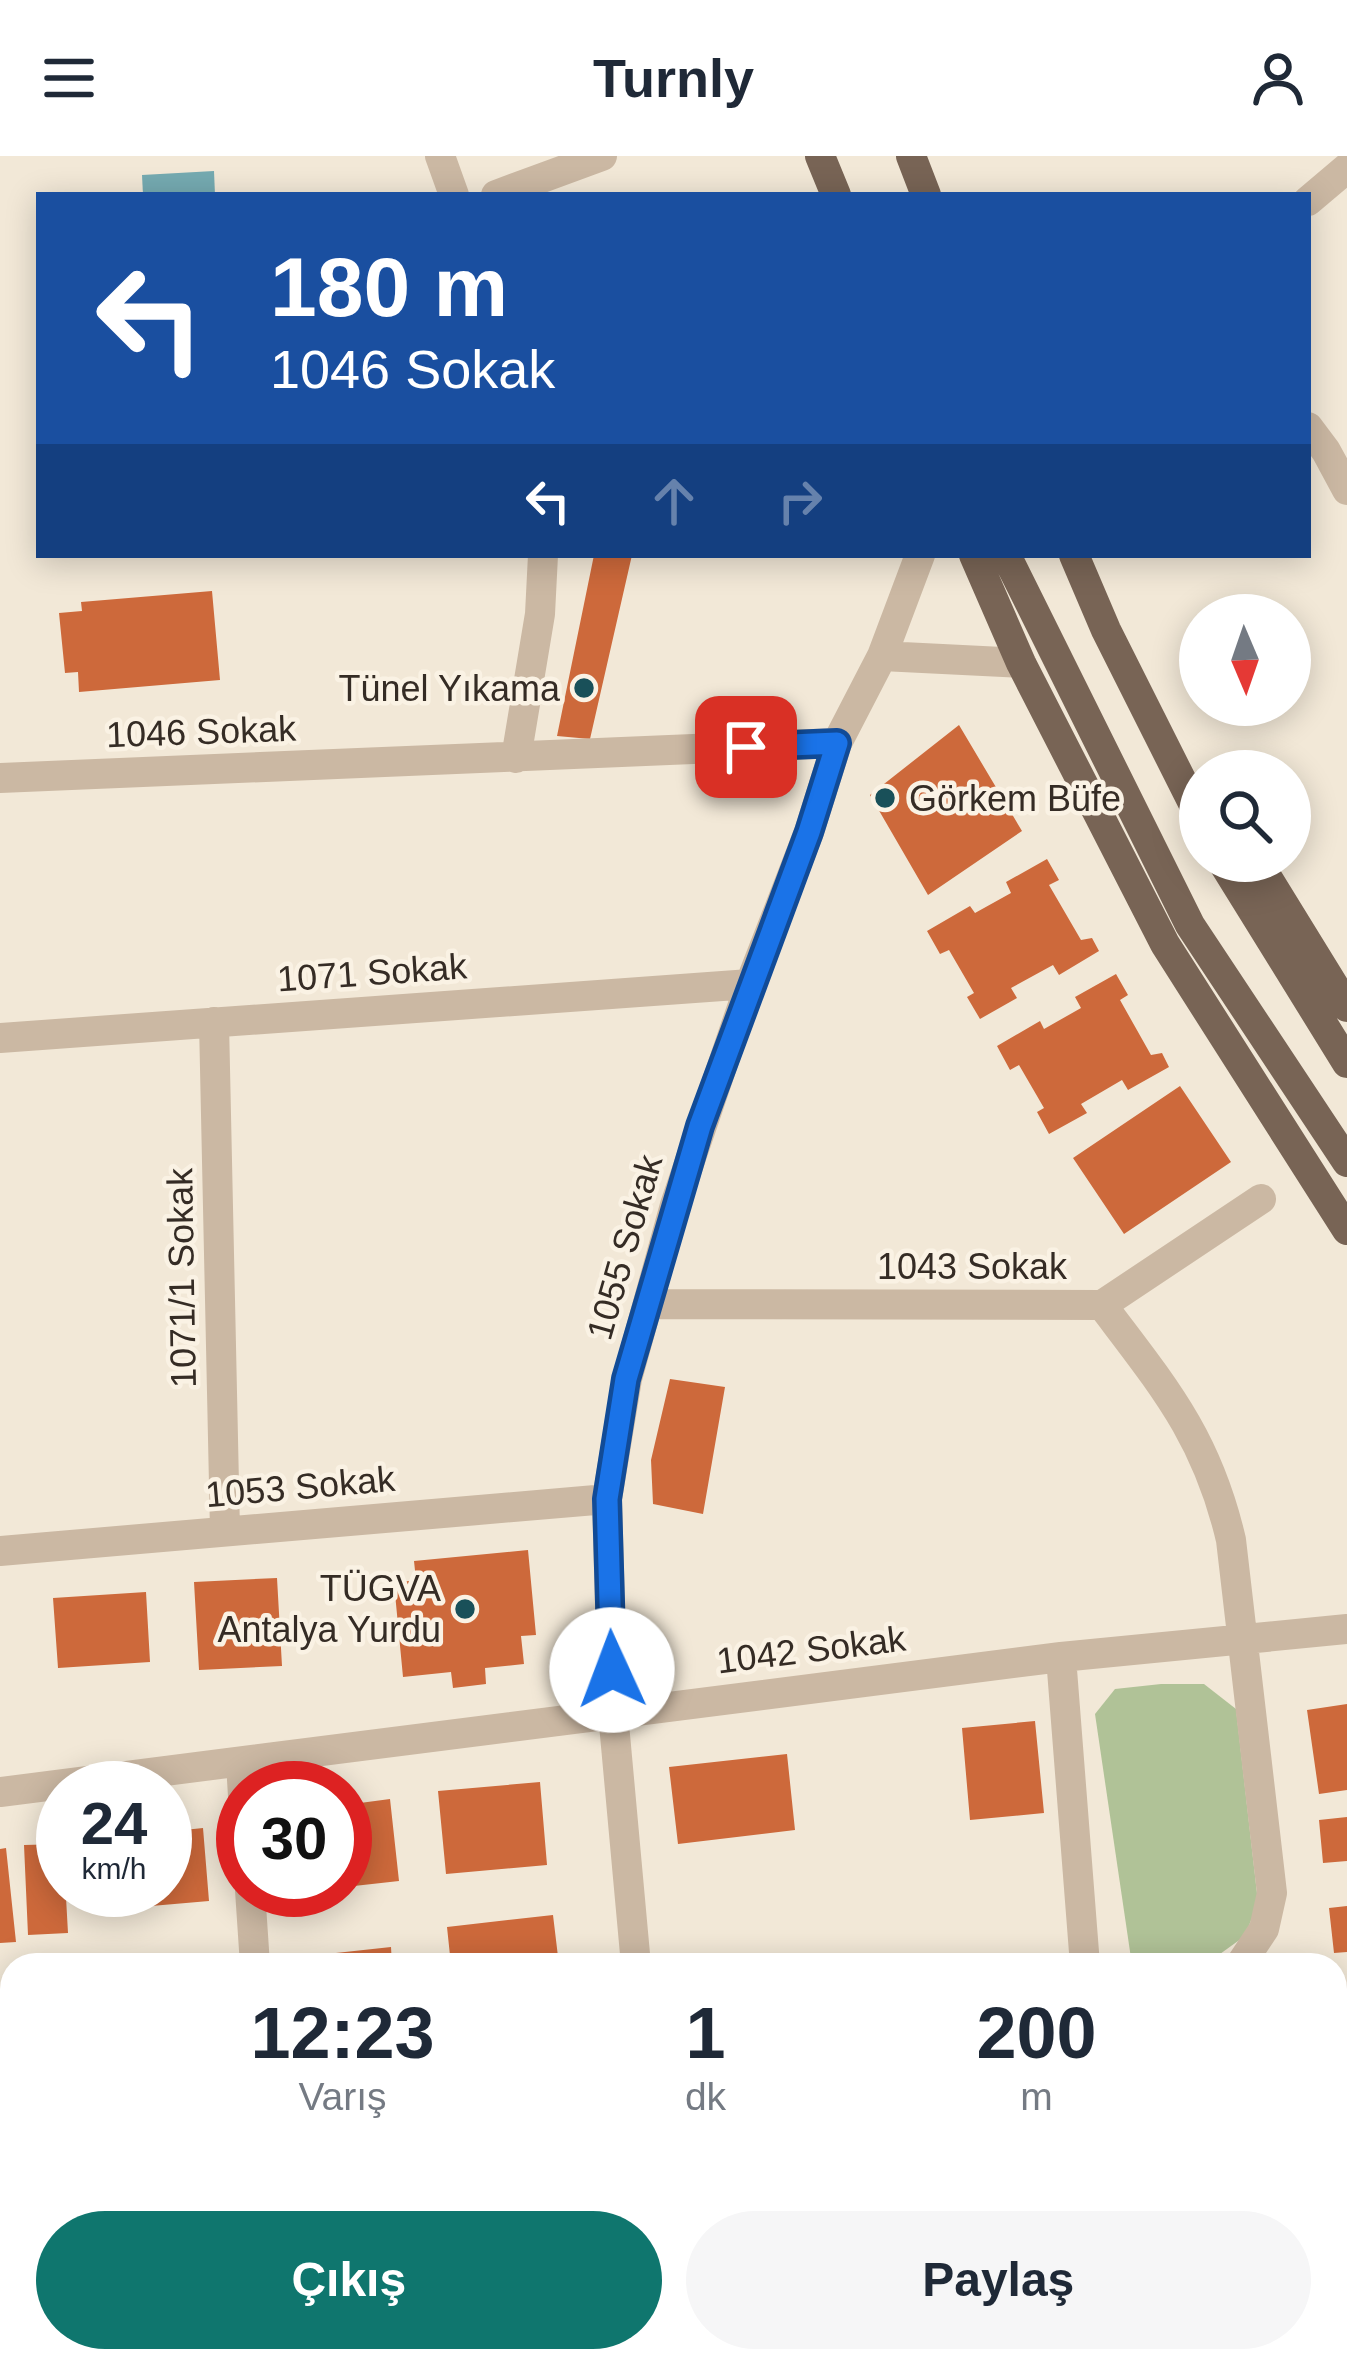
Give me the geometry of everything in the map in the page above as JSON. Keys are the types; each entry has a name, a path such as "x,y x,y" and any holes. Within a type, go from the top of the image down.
{"main road":[{"path":"820,156 835,192"},
{"path":"911,156 925,192"},
{"path":"975,558 1021,663 1165,944 1347,1230"},
{"path":"1007,558 1190,925 1347,1162"},
{"path":"1075,558 1179,775"},
{"path":"1106,630 1184,750"},
{"path":"1235,882 1347,1064"},
{"path":"1270,882 1347,1007"}],"street":[{"path":"440,156 453,192"},
{"path":"504,192 602,156"},
{"path":"1311,198 1347,168"},
{"path":"1311,431 1347,490"},
{"path":"516,758 540,614 543,558"},
{"name":"1055 Sokak","path":"635,1953 613,1713 607,1499 626,1379 675,1205 750,984 809,832 837,743 882,656 919,558"},
{"path":"882,656 1021,663"},
{"name":"1046 Sokak","path":"0,778 837,743"},
{"name":"1071 Sokak","path":"0,1038 750,984"},
{"name":"1071/1 Sokak","path":"214,1022 225,1531"},
{"name":"1043 Sokak","path":"650,1304 1102,1305 1261,1199"},
{"path":"1102,1305 1185,1415 1222,1499 1231,1540 1272,1892 1264,1929 1246,1953"},
{"name":"1053 Sokak","path":"0,1551 607,1499"},
{"name":"1042 Sokak","path":"256,1761 1060,1657 1347,1629"},
{"path":"1060,1657 1084,1953"},
{"name":"1042 Sokak","path":"0,1792 216,1766"},
{"path":"252,1917 254,1953"}],"green space":[{"path":"1204,1684 1236,1709 1258,1902 1245,1936 1221,1953 1130,1953 1095,1714 1115,1689"}],"water":[{"path":"214,171 215,192 143,192 142,175"}],"building":[{"name":"Tünel Yıkama","path":"593,558 631,558 590,739 557,736"},
{"path":"212,591 220,680 79,692 78,672 65,673 59,613 82,611 81,602"},
{"path":"959,725 1022,831 928,895 870,795"},
{"path":"1047,859 1059,880 1049,885 1081,940 1092,938 1099,951 1059,975 1053,965 1011,988 1017,998 980,1019 967,997 974,993 949,950 940,954 927,931 970,906 975,913 1011,893 1006,882"},
{"path":"1116,974 1128,995 1120,1000 1151,1055 1162,1053 1169,1067 1128,1090 1122,1080 1081,1104 1087,1113 1049,1134 1037,1112 1044,1108 1019,1065 1010,1070 997,1046 1040,1021 1044,1029 1081,1008 1075,997"},
{"path":"1180,1086 1231,1162 1124,1234 1073,1158"},
{"path":"670,1379 725,1387 703,1514 653,1504 651,1460"},
{"name":"TÜGVA Antalya Yurdu","path":"528,1550 536,1635 521,1636 524,1664 485,1668 486,1684 453,1688 451,1672 403,1677 394,1583 416,1580 414,1561"},
{"path":"277,1578 282,1666 199,1670 194,1582"},
{"path":"146,1592 150,1662 58,1668 53,1598"},
{"path":"1347,1704 1347,1790 1319,1794 1307,1710"},
{"path":"1035,1721 1044,1813 970,1820 962,1728"},
{"path":"787,1754 795,1830 678,1844 669,1767"},
{"path":"540,1782 547,1865 446,1874 438,1791"},
{"path":"390,1799 399,1881 372,1884 372,1801"},
{"path":"1347,1817 1347,1861 1323,1863 1319,1820"},
{"path":"203,1828 209,1901 192,1902 192,1829"},
{"path":"24,1845 36,1845 36,1917 67,1917 68,1933 28,1935"},
{"path":"6,1848 16,1942 0,1943 0,1849"},
{"path":"1347,1906 1347,1952 1334,1953 1329,1908"},
{"path":"553,1915 558,1953 450,1953 447,1927"},
{"path":"391,1947 391,1953 336,1953"}],"place":[{"name":"Tünel Yıkama","path":"584,688"},
{"name":"Görkem Büfe","path":"885,798"},
{"name":"TÜGVA Antalya Yurdu","path":"465,1609"}],"route":[{"path":"612,1670 607,1499 626,1379 700,1126 809,832 837,743 746,747"}]}
